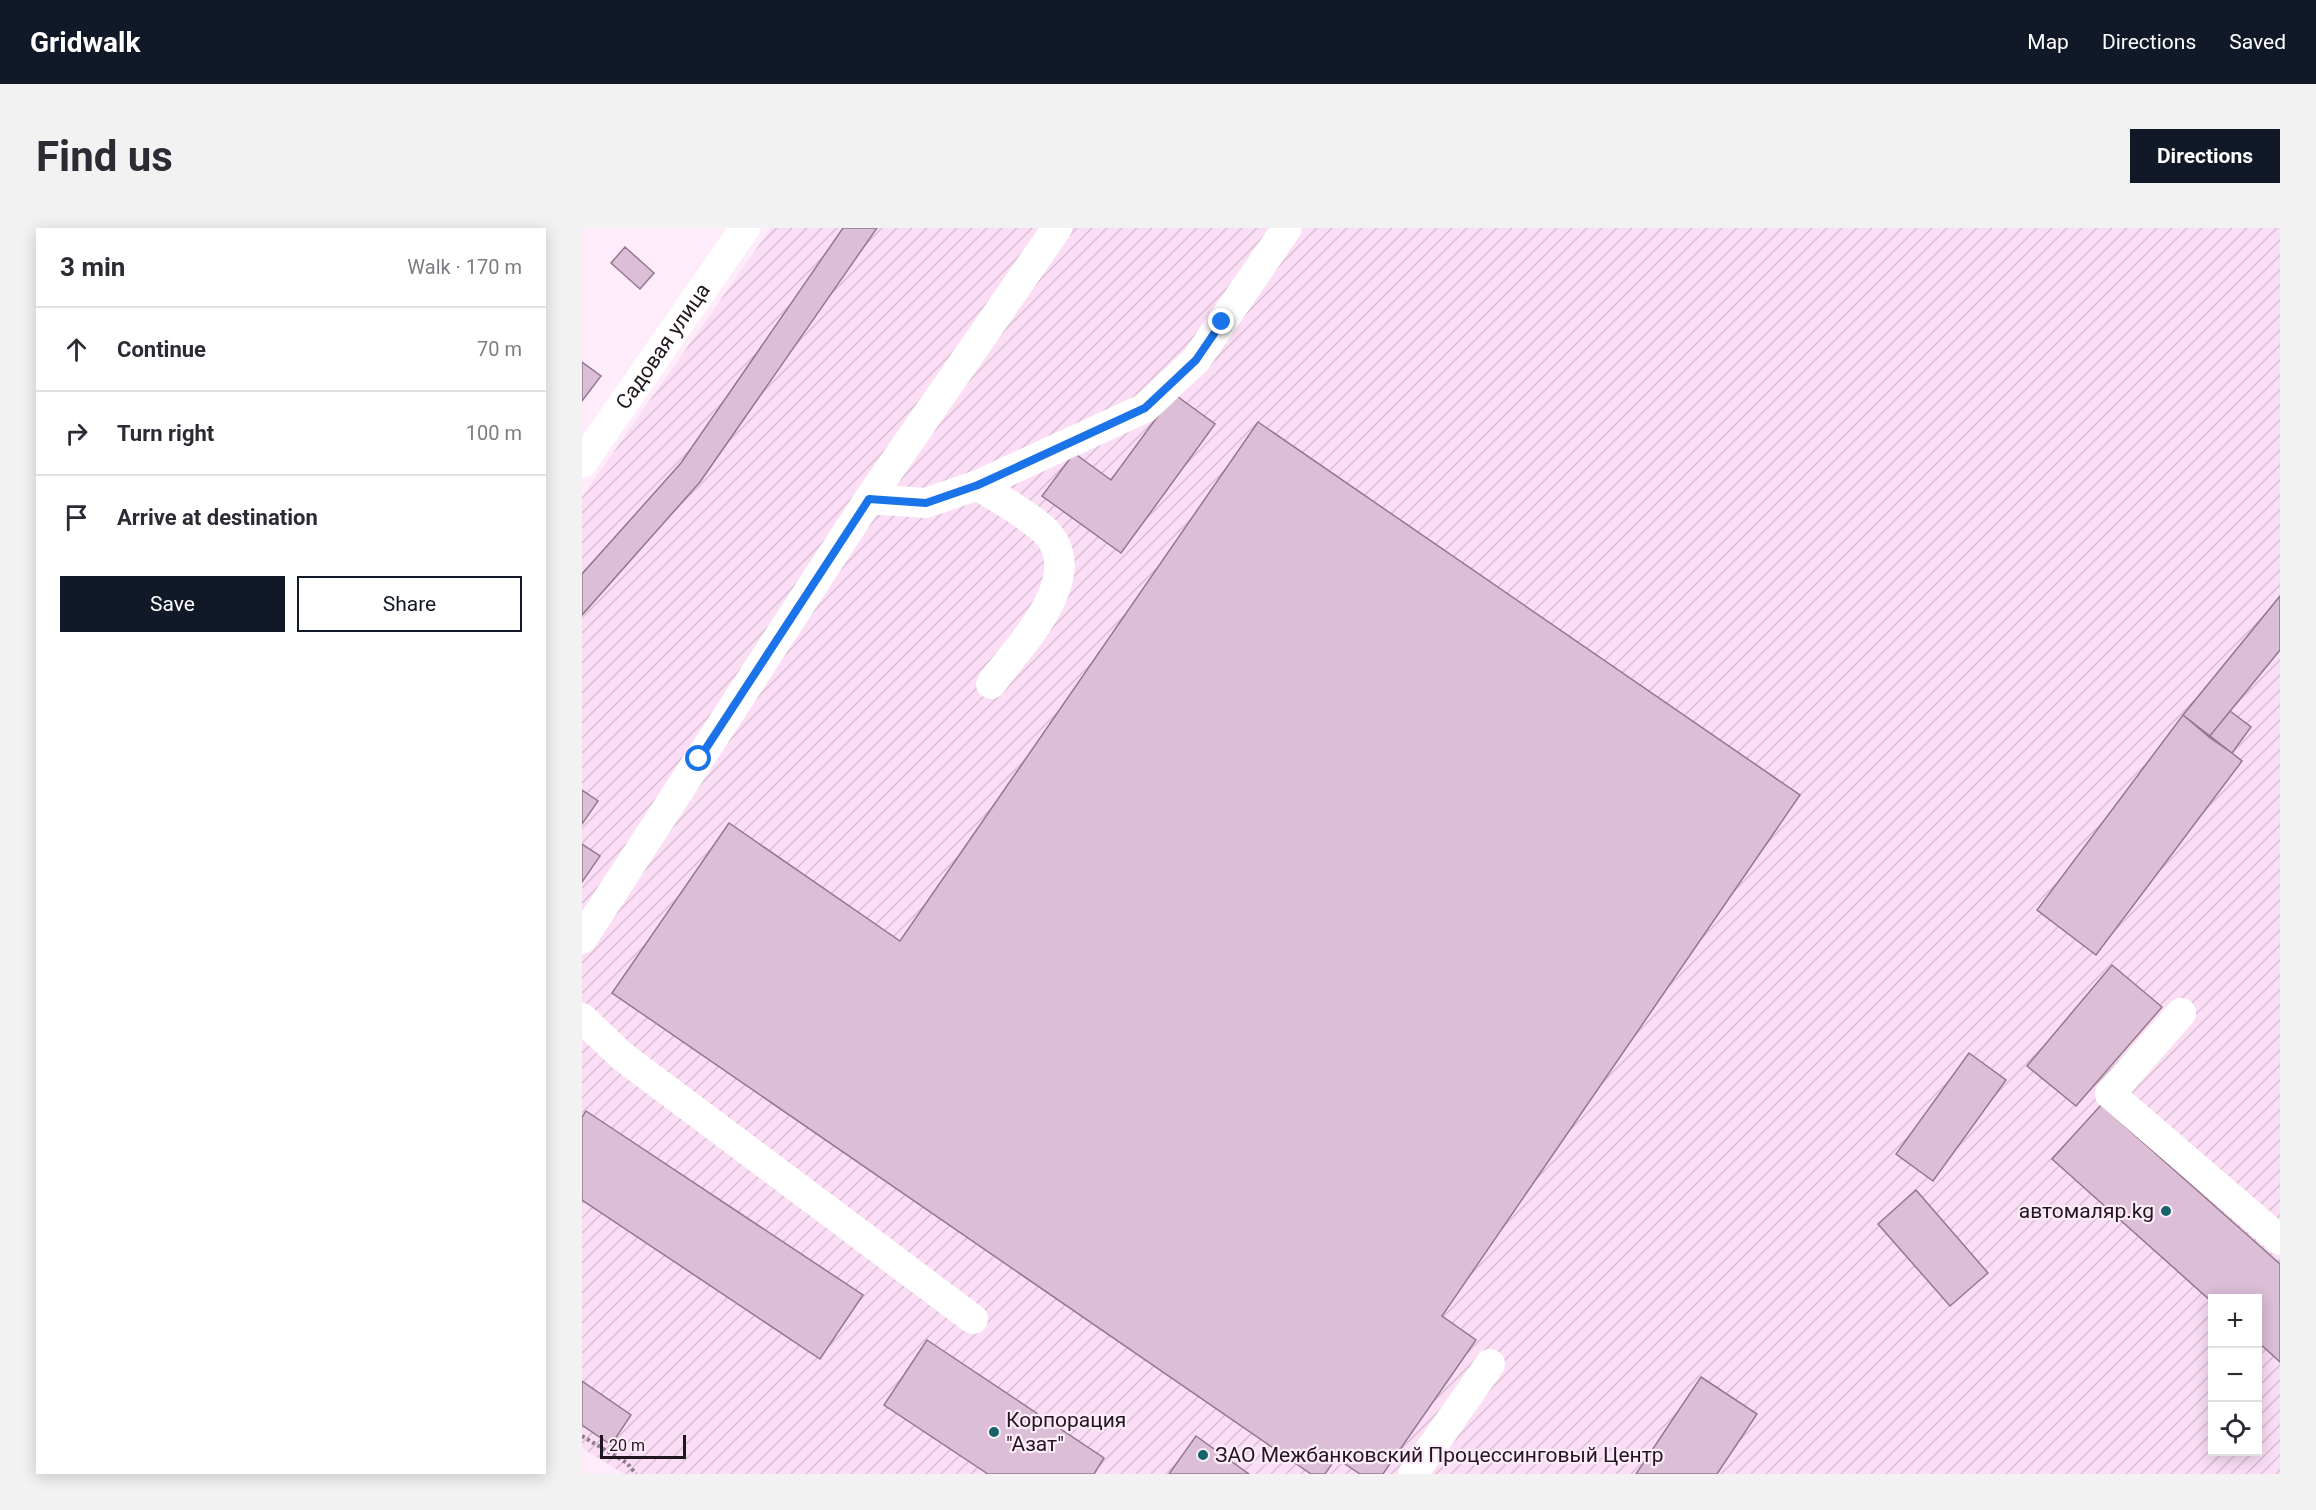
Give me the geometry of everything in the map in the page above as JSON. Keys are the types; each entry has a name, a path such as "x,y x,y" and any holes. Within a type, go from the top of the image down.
{"street":[{"name":"Садовая улица","path":"582,463 745,228"},
{"path":"582,939 869,499 1057,228"},
{"path":"869,499 926,503 978,485 1145,408 1196,360 1287,228"},
{"path":"978,485 1046,532 1058,550 1060,571 1054,597 991,684"},
{"path":"2181,1013 2110,1094 2280,1240"},
{"path":"582,1018 623,1057 974,1319"},
{"path":"1413,1474 1490,1364"}],"path":[{"path":"582,1436 627,1463 636,1474"}],"shaded area":[{"path":"771,228 2280,228 2280,1474 624,1474 582,1448 582,497"}],"building":[{"path":"843,228 877,228 700,482 582,615 582,574 681,463"},
{"path":"625,247 654,273 640,289 611,263"},
{"path":"582,362 601,376 582,401"},
{"path":"1174,394 1215,424 1121,553 1042,496 1074,453 1111,480"},
{"path":"1258,422 1800,795 1442,1316 1476,1340 1383,1474 1360,1474 1336,1458 1325,1474 1311,1474 612,993 729,823 900,941"},
{"path":"2280,596 2280,650 2209,737 2183,715"},
{"path":"2230,711 2251,727 2232,753 2209,737"},
{"path":"2183,715 2242,761 2096,955 2037,910"},
{"path":"582,790 598,801 582,824"},
{"path":"582,844 600,856 582,882"},
{"path":"2112,965 2162,1007 2076,1106 2027,1066"},
{"path":"1969,1053 2006,1080 1933,1181 1896,1154"},
{"name":"автомаляр.kg","path":"2101,1105 2280,1264 2280,1362 2262,1346 2262,1294 2208,1294 2208,1298 2052,1159"},
{"path":"586,1111 863,1295 820,1359 582,1200 582,1117"},
{"path":"1916,1190 1988,1273 1950,1306 1878,1224"},
{"name":"Корпорация \"Азат\"","path":"927,1340 1104,1458 1094,1474 988,1474 884,1405"},
{"path":"1701,1377 1757,1414 1717,1474 1636,1474"},
{"path":"582,1381 631,1415 611,1445 582,1425"},
{"name":"ЗАО Межбанковский Процессинговый Центр","path":"1196,1436 1249,1474 1169,1474"}],"place":[{"name":"автомаляр.kg","path":"2166,1211"},
{"name":"Корпорация \"Азат\"","path":"994,1432"},
{"name":"ЗАО Межбанковский Процессинговый Центр","path":"1203,1455"}],"route":[{"path":"699,759 869,499 926,503 978,485 1145,408 1196,360 1222,322"}]}
